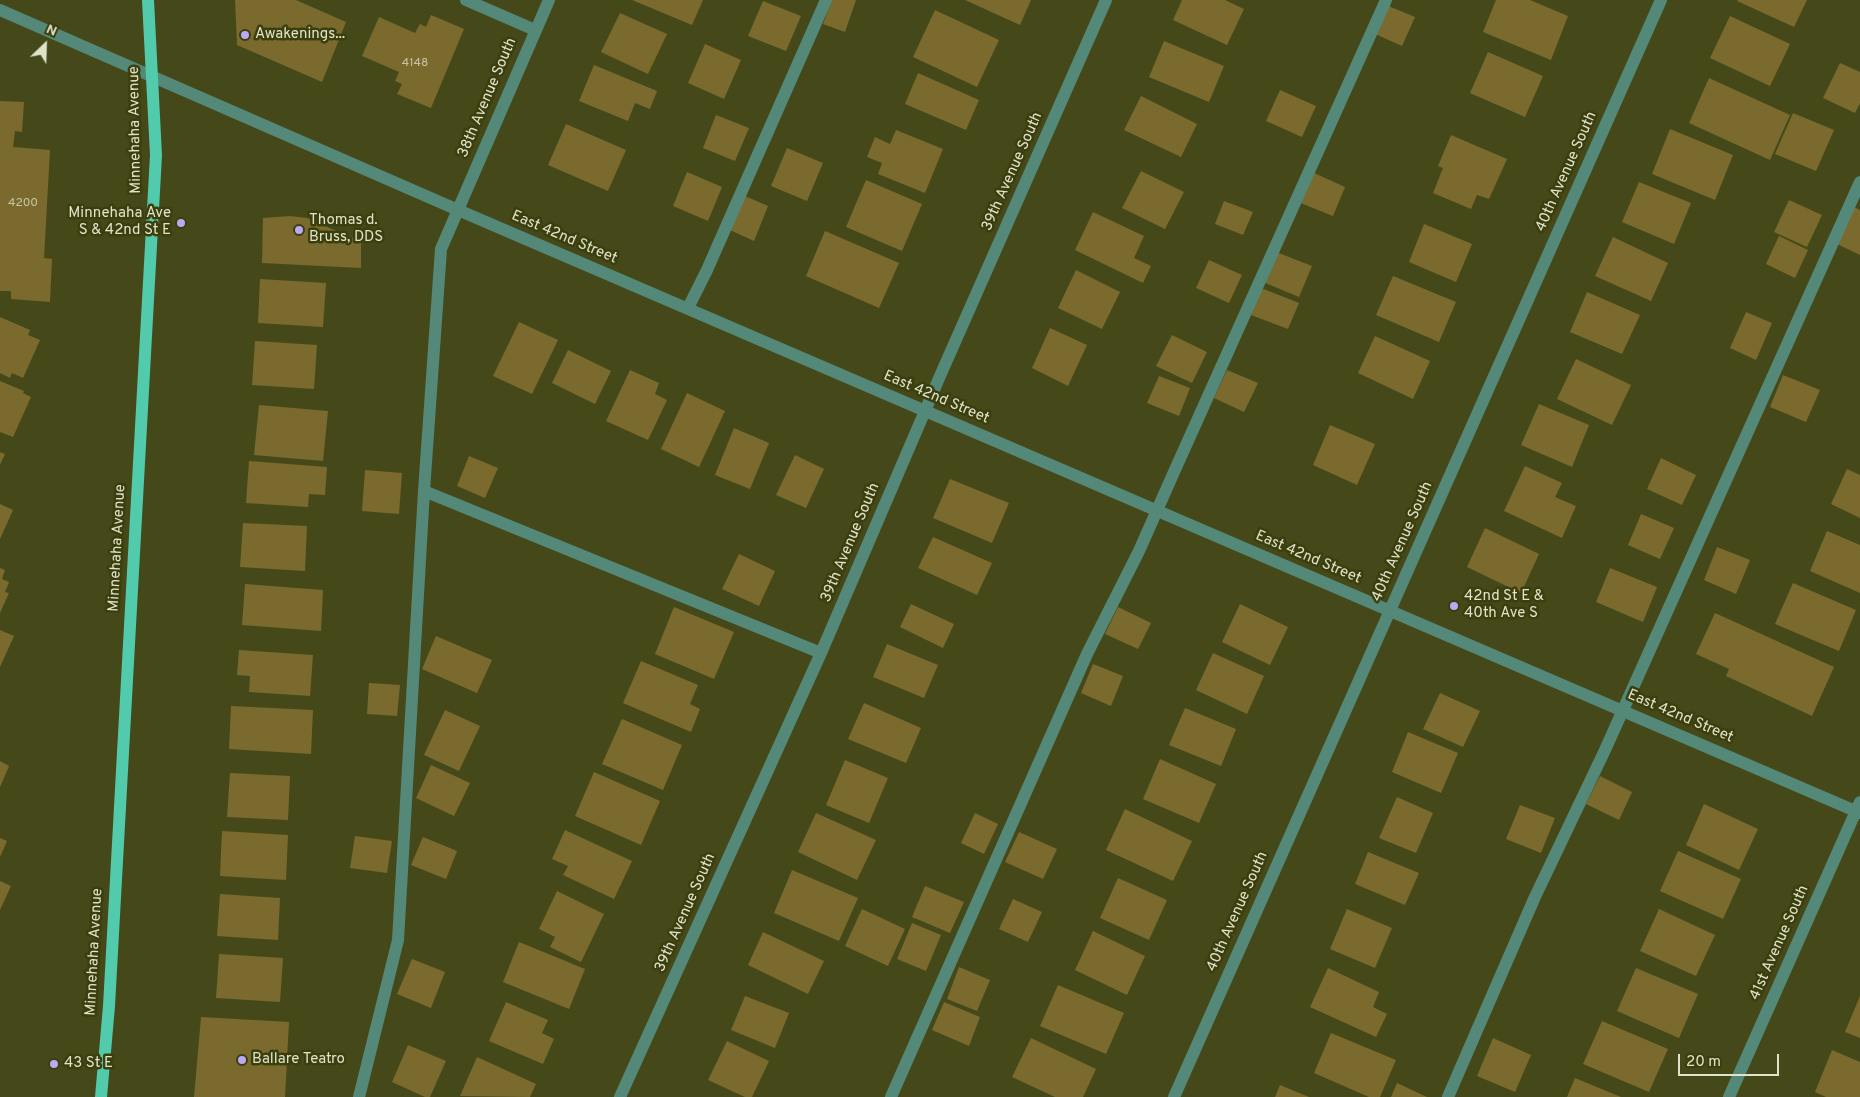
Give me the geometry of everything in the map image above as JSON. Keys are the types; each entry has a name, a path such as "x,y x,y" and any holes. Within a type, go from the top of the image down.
{"main road":[{"name":"Minnehaha Avenue","path":"101,1097 109,996 156,155 148,0"}],"street":[{"path":"466,0 535,30"},
{"name":"38th Avenue South","path":"359,1097 398,940 424,491 441,249 549,0"},
{"path":"688,308 707,270 826,0"},
{"name":"39th Avenue South","path":"620,1097 821,653 1106,0"},
{"path":"890,1097 1087,654 1158,511 1386,0"},
{"name":"40th Avenue South","path":"1174,1097 1661,0"},
{"name":"East 42nd Street","path":"0,10 458,210 1390,611 1859,809"},
{"path":"1448,1097 1534,899 1605,750 1860,182"},
{"path":"424,491 821,653"},
{"name":"41st Avenue South","path":"1729,1097 1859,809"}],"building":[{"path":"235,0 296,0 346,22 322,82 237,45"},
{"path":"632,0 703,0 692,25"},
{"path":"832,0 856,0 845,32 823,24"},
{"path":"965,0 1031,0 1020,25"},
{"path":"1182,0 1225,0 1244,9 1227,45 1173,20"},
{"path":"1496,0 1530,0 1568,16 1551,60 1483,32"},
{"path":"1738,0 1807,0 1794,27"},
{"path":"763,1 801,16 786,51 748,36"},
{"path":"1386,5 1415,17 1402,46 1373,33"},
{"path":"935,10 999,40 977,87 913,57"},
{"path":"620,13 667,34 648,74 601,52"},
{"path":"431,15 464,29 431,108 397,94 402,84 395,81 399,72 362,56 379,17 415,33 420,24 426,27"},
{"path":"1730,16 1790,44 1770,86 1710,58"},
{"path":"1164,41 1224,66 1209,102 1149,77"},
{"path":"705,44 741,60 724,99 688,83"},
{"path":"1488,52 1543,76 1525,117 1470,93"},
{"path":"1840,63 1860,72 1860,103 1855,113 1823,98"},
{"path":"594,65 657,91 650,109 635,103 628,121 579,101"},
{"path":"918,73 979,100 966,130 905,104"},
{"path":"1709,78 1790,115 1770,160 1689,123"},
{"path":"1280,90 1316,106 1302,137 1266,121"},
{"path":"1141,96 1197,124 1181,157 1124,130"},
{"path":"0,101 24,102 22,132 15,131 13,147 50,150 44,258 52,259 50,302 11,299 11,291 0,291"},
{"path":"1793,113 1834,130 1816,171 1775,154"},
{"path":"716,115 749,128 735,161 703,148"},
{"path":"566,124 626,150 608,191 548,165"},
{"path":"1670,129 1733,155 1715,200 1652,174"},
{"path":"896,130 943,149 925,193 878,174 882,163 867,157 875,137 890,144"},
{"path":"1451,135 1507,159 1489,199 1477,195 1471,209 1433,193 1443,168 1438,166"},
{"path":"787,148 823,163 807,201 771,186"},
{"path":"1141,171 1184,192 1165,229 1122,208"},
{"path":"687,172 722,187 708,221 673,206"},
{"path":"1312,172 1345,187 1333,216 1298,202"},
{"path":"866,180 922,204 902,251 846,227"},
{"path":"1639,182 1691,203 1674,244 1622,222"},
{"path":"745,196 768,206 754,241 730,230"},
{"path":"1789,200 1822,215 1807,247 1774,232"},
{"path":"1224,201 1253,212 1243,235 1215,224"},
{"path":"1852,206 1860,210 1860,255 1835,243"},
{"path":"1093,212 1144,236 1134,258 1151,266 1143,283 1075,250"},
{"name":"Thomas d. Bruss, DDS","path":"290,216 307,218 361,242 361,268 262,263 263,218"},
{"path":"1424,224 1472,244 1456,282 1409,262"},
{"path":"825,231 899,263 879,308 806,276"},
{"path":"1779,236 1808,250 1795,278 1766,264"},
{"path":"1613,237 1668,263 1651,301 1595,276"},
{"path":"1276,252 1312,266 1299,297 1263,282"},
{"path":"1209,260 1242,275 1229,303 1196,288"},
{"path":"1076,270 1120,292 1102,329 1058,308"},
{"path":"1393,276 1456,302 1439,342 1376,315"},
{"path":"260,279 326,283 323,327 258,323"},
{"path":"1261,288 1299,303 1288,329 1251,315"},
{"path":"1587,292 1640,315 1622,354 1570,332"},
{"path":"1746,312 1772,323 1756,360 1730,348"},
{"path":"0,317 30,330 28,335 40,340 23,378 12,373 10,378 0,373"},
{"path":"519,322 558,340 532,394 493,376"},
{"path":"1050,328 1087,345 1068,386 1032,368"},
{"path":"1172,335 1207,352 1192,383 1156,366"},
{"path":"1375,336 1430,361 1413,399 1358,373"},
{"path":"255,341 317,345 314,389 252,385"},
{"path":"568,350 611,371 595,404 552,383"},
{"path":"1576,359 1631,385 1612,425 1557,399"},
{"path":"630,370 659,383 655,394 667,400 648,440 606,421"},
{"path":"1227,370 1258,383 1244,412 1214,398"},
{"path":"1783,375 1820,390 1806,422 1770,407"},
{"path":"1159,376 1190,388 1179,416 1147,403"},
{"path":"0,381 24,391 23,393 31,397 13,437 0,432"},
{"path":"687,393 725,411 699,467 661,449"},
{"path":"1539,404 1589,425 1572,467 1521,445"},
{"path":"259,405 328,411 323,461 254,455"},
{"path":"1330,425 1375,444 1357,485 1313,465"},
{"path":"734,428 769,443 750,489 715,475"},
{"path":"0,452 5,454 0,465"},
{"path":"795,455 824,469 806,508 776,495"},
{"path":"469,456 498,468 485,498 457,486"},
{"path":"1661,458 1696,475 1682,505 1647,489"},
{"path":"249,461 327,467 325,495 309,494 308,507 246,503"},
{"path":"1525,466 1562,483 1555,497 1576,506 1562,538 1504,511"},
{"path":"1847,469 1860,475 1860,518 1831,504"},
{"path":"365,470 402,473 399,514 362,511"},
{"path":"950,479 1009,503 992,543 933,518"},
{"path":"0,504 13,510 0,539"},
{"path":"1641,514 1674,528 1660,559 1628,545"},
{"path":"243,523 307,526 305,571 240,567"},
{"path":"1485,528 1539,554 1521,593 1467,567"},
{"path":"1827,531 1860,545 1860,593 1810,571"},
{"path":"933,537 992,563 977,595 918,568"},
{"path":"1717,547 1750,560 1736,594 1704,580"},
{"path":"739,554 775,571 759,606 722,589"},
{"path":"0,568 5,570 2,579 9,582 5,592 9,593 0,613"},
{"path":"1610,568 1657,587 1643,622 1596,602"},
{"path":"1793,583 1856,610 1839,651 1775,624"},
{"path":"245,584 323,590 321,631 242,625"},
{"path":"911,604 954,624 943,648 900,627"},
{"path":"1240,604 1288,627 1270,665 1222,642"},
{"path":"674,607 734,632 714,679 655,654"},
{"path":"1118,607 1151,623 1138,649 1105,634"},
{"path":"1715,613 1834,667 1812,716 1726,676 1729,669 1696,654"},
{"path":"0,630 14,636 0,667"},
{"path":"436,636 492,660 477,693 422,669"},
{"path":"887,644 938,665 924,698 873,677"},
{"path":"239,650 313,655 310,696 249,692 250,676 237,675"},
{"path":"1213,653 1264,676 1247,714 1196,690"},
{"path":"641,661 698,685 690,704 700,709 691,732 623,703"},
{"path":"1093,664 1123,676 1111,706 1081,693"},
{"path":"369,683 400,685 397,716 367,714"},
{"path":"1440,693 1480,711 1463,747 1423,729"},
{"path":"864,703 921,728 906,763 848,739"},
{"path":"231,706 313,710 311,754 229,749"},
{"path":"1185,708 1236,729 1221,766 1169,745"},
{"path":"445,710 480,726 459,771 424,755"},
{"path":"622,719 682,745 663,790 602,764"},
{"path":"1408,732 1458,753 1441,793 1392,772"},
{"path":"1160,759 1216,784 1199,823 1143,799"},
{"path":"845,760 888,778 869,823 826,805"},
{"path":"0,761 9,766 0,787"},
{"path":"431,765 470,783 454,816 416,798"},
{"path":"594,772 660,801 641,845 575,816"},
{"path":"230,773 290,776 288,820 227,817"},
{"path":"1600,776 1632,792 1619,820 1586,804"},
{"path":"1397,797 1433,813 1416,853 1379,838"},
{"path":"1704,804 1758,829 1739,870 1686,845"},
{"path":"1520,805 1555,818 1541,853 1506,839"},
{"path":"1125,809 1192,841 1173,881 1106,850"},
{"path":"816,813 876,840 857,880 798,852"},
{"path":"975,813 998,824 984,854 961,843"},
{"path":"565,830 632,861 614,899 563,875 568,866 552,859"},
{"path":"222,831 288,835 286,880 220,876"},
{"path":"1019,832 1057,849 1043,879 1005,862"},
{"path":"355,836 392,841 387,873 350,868"},
{"path":"423,837 457,851 446,879 411,865"},
{"path":"0,838 7,841 0,857"},
{"path":"1678,851 1741,879 1723,919 1660,891"},
{"path":"1368,852 1419,873 1405,905 1355,884"},
{"path":"792,870 858,898 839,941 774,913"},
{"path":"1118,878 1167,900 1149,940 1100,918"},
{"path":"0,881 11,886 0,910"},
{"path":"925,886 964,902 950,933 912,917"},
{"path":"557,891 604,914 581,962 550,947 555,937 539,929"},
{"path":"220,894 280,898 278,940 217,936"},
{"path":"1013,899 1042,912 1028,942 999,929"},
{"path":"862,909 905,929 888,966 845,946"},
{"path":"1347,909 1392,928 1375,968 1330,949"},
{"path":"1659,909 1715,935 1696,976 1640,951"},
{"path":"912,923 941,935 926,971 897,959"},
{"path":"1093,931 1145,956 1127,995 1075,970"},
{"path":"763,932 824,961 808,994 748,965"},
{"path":"519,942 585,969 569,1009 503,982"},
{"path":"219,954 283,958 280,1002 216,998"},
{"path":"412,959 445,972 431,1008 397,994"},
{"path":"959,967 990,980 977,1011 947,999"},
{"path":"1328,968 1379,992 1373,1007 1387,1014 1376,1037 1310,1007"},
{"path":"1636,968 1698,994 1679,1038 1617,1011"},
{"path":"1058,985 1124,1013 1106,1054 1040,1026"},
{"path":"745,996 789,1013 775,1048 731,1030"},
{"path":"1860,996 1860,1038 1845,1032"},
{"path":"506,1002 548,1020 542,1033 554,1039 543,1064 489,1041"},
{"path":"944,1002 980,1017 969,1046 932,1030"},
{"name":"Ballare Teatro","path":"201,1017 289,1022 285,1097 194,1097"},
{"path":"1602,1021 1668,1049 1649,1092 1583,1064"},
{"path":"1331,1033 1396,1060 1380,1097 1369,1097 1314,1073"},
{"path":"1031,1038 1096,1069 1083,1097 1055,1097 1012,1077"},
{"path":"1493,1038 1531,1055 1515,1092 1477,1076"},
{"path":"727,1041 769,1061 752,1097 745,1097 708,1080"},
{"path":"408,1045 446,1061 430,1097 425,1097 392,1082"},
{"path":"1832,1050 1860,1062 1860,1097 1826,1097 1815,1092"},
{"path":"477,1057 536,1084 530,1097 460,1096"},
{"path":"1575,1078 1621,1097 1567,1097"},
{"path":"1397,1083 1427,1097 1391,1097"},
{"path":"1280,1085 1309,1097 1275,1097"}],"place":[{"name":"Awakenings...","path":"245,35"},
{"name":"Minnehaha Ave S & 42nd St E","path":"181,223"},
{"name":"Thomas d. Bruss, DDS","path":"299,230"},
{"name":"42nd St E & 40th Ave S","path":"1454,606"},
{"name":"Ballare Teatro","path":"242,1060"},
{"name":"43 St E","path":"54,1064"}]}
